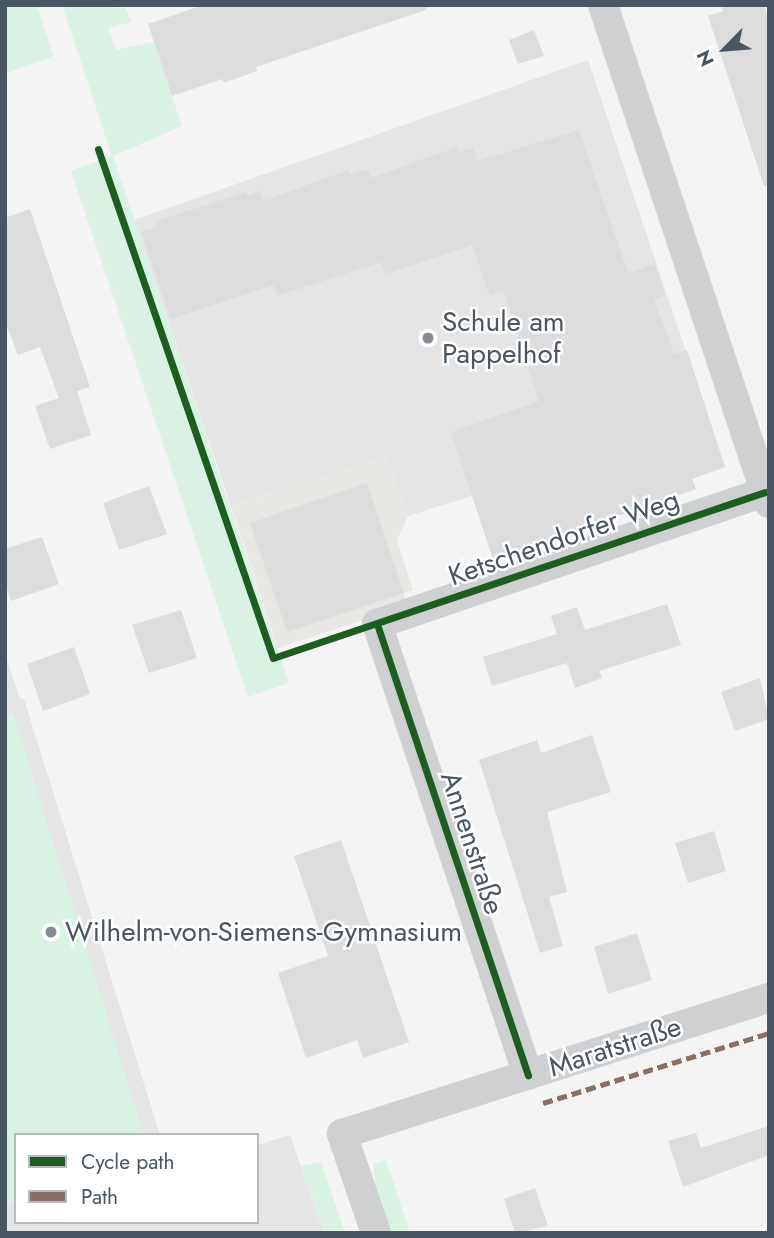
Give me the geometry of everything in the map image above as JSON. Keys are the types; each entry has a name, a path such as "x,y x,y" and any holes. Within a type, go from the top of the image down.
{"street":[{"name":"Ketschendorfer Weg","path":"377,624 767,498 603,5"},
{"name":"Annenstraße","path":"377,624 528,1075"},
{"name":"Maratstraße","path":"376,1233 342,1135 769,998"}],"shaded area":[{"name":"Schule am Pappelhof","path":"588,60 725,467 692,479 696,489 493,559 472,496 408,516 386,456 231,506 134,220"},
{"path":"386,456 408,516 397,541 413,590 404,593 407,606 278,648 231,506"},
{"name":"Wilhelm-von-Siemens-Gymnasium","path":"5,654 20,699 24,699 159,1133 14,1133 14,1224 259,1224 259,1144 290,1135 324,1233 5,1233"}],"green space":[{"path":"5,5 37,5 53,56 5,74"},
{"path":"62,5 126,8 131,22 108,28 116,50 154,42 182,126 113,156 289,683 248,697 71,171 112,156"},
{"name":"Wilhelm-von-Siemens-Gymnasium","path":"13,713 143,1133 14,1133 14,1202 5,1204 5,715"},
{"path":"386,1160 410,1233 391,1233 375,1185 374,1164"},
{"path":"321,1162 345,1233 324,1233 301,1166"}],"building":[{"path":"203,5 426,5 426,10 256,67 257,71 224,83 222,79 172,96 148,24"},
{"path":"721,5 764,5 769,19 769,185 764,186 708,16 723,11"},
{"path":"534,30 544,56 518,64 509,40"},
{"path":"579,130 628,273 655,264 665,295 654,299 674,354 687,350 725,467 692,479 696,489 493,559 451,432 539,401 503,290 490,296 472,245 385,274 381,262 277,296 273,285 171,319 141,232 157,227 155,222 246,192 247,196 260,191 264,201 348,170 350,175 367,169 371,178 457,147 459,152 473,148 477,161"},
{"path":"30,209 90,387 77,391 91,435 50,449 35,406 59,398 40,347 18,355 5,321 5,218"},
{"path":"367,483 404,593 287,632 250,523"},
{"path":"149,486 167,534 119,550 103,503"},
{"path":"42,537 59,584 11,601 5,583 5,549"},
{"path":"667,604 681,645 599,671 602,678 575,688 567,663 492,686 483,657 557,634 551,616 577,607 585,630"},
{"path":"181,610 197,658 149,673 132,625"},
{"path":"74,647 90,694 43,711 27,664"},
{"path":"760,678 769,719 735,731 721,692"},
{"path":"592,735 611,792 547,812 567,892 549,897 563,946 540,953 479,760 537,740 541,753"},
{"path":"714,831 726,871 688,883 675,843"},
{"path":"341,840 409,1042 363,1058 357,1040 306,1058 278,973 328,956 294,856"},
{"path":"637,933 652,980 608,994 594,947"},
{"path":"769,1126 769,1155 683,1187 668,1141 696,1133 701,1148"},
{"path":"535,1188 548,1226 515,1233 504,1199"}],"marked path":[{"path":"543,1103 769,1033"}],"cycle path":[{"path":"98,149 273,658 765,492"},
{"path":"377,624 528,1075"}],"place":[{"name":"Schule am Pappelhof","path":"428,338"},
{"name":"Wilhelm-von-Siemens-Gymnasium","path":"51,932"}]}
